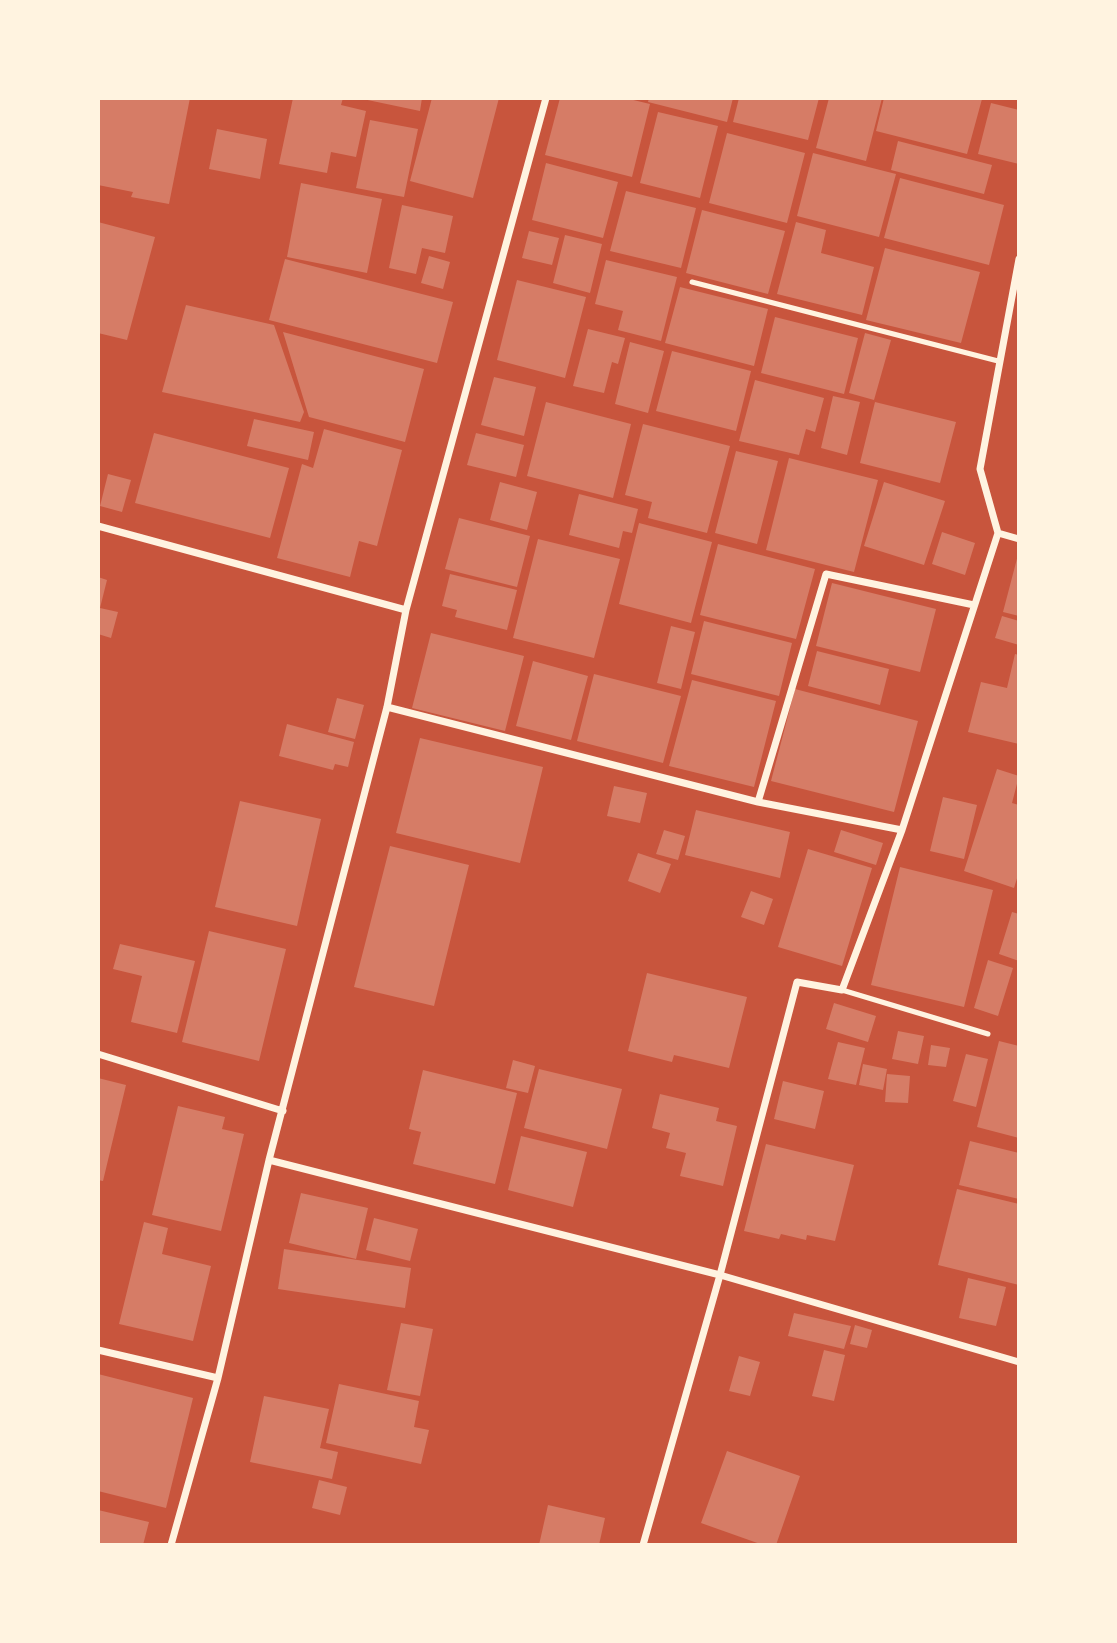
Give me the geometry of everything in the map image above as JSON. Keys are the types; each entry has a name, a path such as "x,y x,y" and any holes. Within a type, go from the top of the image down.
{"street":[{"path":"171,1545 218,1378 269,1160 387,708 406,610 546,98"},
{"path":"643,1545 720,1275 797,982 842,990 902,830 998,533 980,469 1019,259"},
{"path":"98,526 406,610"},
{"path":"998,533 1019,539"},
{"path":"758,802 826,574 974,605"},
{"path":"387,708 758,802 902,830"},
{"path":"98,1054 283,1111"},
{"path":"269,1160 720,1275 1019,1362"},
{"path":"98,1350 218,1378"}],"lane":[{"path":"692,282 998,361"},
{"path":"842,990 988,1034"}],"building":[{"path":"98,98 190,98 169,204 131,197 133,192 98,185"},
{"path":"293,98 343,98 341,105 366,111 356,157 331,152 327,173 279,164"},
{"path":"358,98 422,98 420,111"},
{"path":"432,98 499,98 473,198 410,181"},
{"path":"560,98 625,98 650,104 632,177 545,155"},
{"path":"649,98 733,98 727,122 648,102"},
{"path":"739,98 819,98 808,140 733,122"},
{"path":"829,98 882,98 866,161 816,148"},
{"path":"884,98 982,99 967,154 876,131"},
{"path":"991,103 1019,110 1019,164 978,154"},
{"path":"658,112 718,126 700,198 640,183"},
{"path":"370,120 418,129 404,197 356,188"},
{"path":"217,129 267,139 260,179 209,169"},
{"path":"727,133 805,153 787,223 709,203"},
{"path":"898,141 992,165 984,194 891,170"},
{"path":"813,153 896,174 879,237 797,216"},
{"path":"546,163 618,182 603,238 532,220"},
{"path":"900,178 1004,205 989,265 884,238"},
{"path":"301,183 382,199 367,273 287,257"},
{"path":"626,191 696,208 681,268 610,251"},
{"path":"402,205 453,216 445,253 422,248 416,274 389,268"},
{"path":"702,210 785,231 768,294 686,273"},
{"path":"98,222 155,237 127,340 98,333"},
{"path":"796,222 826,230 821,253 874,267 862,315 777,294"},
{"path":"529,231 559,238 552,265 522,258"},
{"path":"565,235 602,244 590,293 553,283"},
{"path":"885,248 980,272 961,343 866,320"},
{"path":"429,256 450,262 443,289 421,283"},
{"path":"285,259 453,302 437,363 269,320"},
{"path":"606,260 677,277 661,341 618,330 623,311 595,304"},
{"path":"517,280 586,297 565,378 497,360"},
{"path":"680,287 768,309 754,366 665,343"},
{"path":"186,305 274,325 304,412 300,422 162,392"},
{"path":"775,317 858,338 844,394 761,373"},
{"path":"588,329 625,338 618,364 612,362 604,393 573,386"},
{"path":"283,332 424,369 405,442 309,417"},
{"path":"865,333 891,340 874,400 849,393"},
{"path":"630,342 664,351 648,413 615,404"},
{"path":"672,351 751,371 736,431 656,411"},
{"path":"494,377 536,387 524,436 481,425"},
{"path":"755,380 824,398 815,432 806,429 799,455 739,441"},
{"path":"833,396 860,402 847,455 821,448"},
{"path":"546,402 631,424 613,498 527,476"},
{"path":"875,402 956,422 940,483 860,463"},
{"path":"254,419 314,432 308,460 247,446"},
{"path":"643,424 730,446 707,533 648,518 652,502 625,495"},
{"path":"324,429 402,450 377,546 359,541 350,577 277,558 302,464 313,468"},
{"path":"154,433 289,468 270,538 135,503"},
{"path":"476,433 524,445 516,477 467,465"},
{"path":"736,451 778,461 757,544 715,533"},
{"path":"789,458 878,480 854,572 766,550"},
{"path":"108,474 131,480 122,512 100,506"},
{"path":"500,482 537,492 527,530 490,520"},
{"path":"884,482 945,501 924,565 864,546"},
{"path":"579,494 638,509 632,533 623,531 619,548 569,535"},
{"path":"459,518 530,536 517,587 445,569"},
{"path":"639,523 712,542 691,623 619,604"},
{"path":"942,532 975,543 965,575 932,564"},
{"path":"538,539 620,559 594,658 513,638"},
{"path":"718,544 815,569 796,639 700,615"},
{"path":"1019,551 1019,616 1003,612"},
{"path":"450,574 517,590 507,630 455,617 457,610 442,606"},
{"path":"98,577 107,580 100,608 118,612 111,638 98,634"},
{"path":"832,583 936,609 920,672 816,646"},
{"path":"1002,616 1019,621 1019,645 995,638"},
{"path":"704,621 792,643 779,696 691,674"},
{"path":"671,626 695,632 681,689 657,683"},
{"path":"431,633 524,656 505,731 412,708"},
{"path":"817,651 889,669 880,705 808,686"},
{"path":"1015,654 1019,655 1019,744 968,732 981,682 1007,688"},
{"path":"533,661 588,676 571,740 516,726"},
{"path":"594,674 681,696 663,763 577,741"},
{"path":"692,680 776,701 754,787 669,766"},
{"path":"795,689 918,721 894,812 771,781"},
{"path":"337,698 364,705 355,739 328,732"},
{"path":"287,724 354,742 348,767 335,764 333,770 279,756"},
{"path":"420,738 543,767 520,863 396,833"},
{"path":"997,769 1019,776 1012,803 1019,805 1019,872 1014,888 964,871"},
{"path":"614,786 647,793 640,823 607,816"},
{"path":"943,797 977,805 964,859 930,851"},
{"path":"240,801 321,819 297,926 215,907"},
{"path":"696,810 790,832 780,878 685,855"},
{"path":"664,830 685,836 678,860 656,854"},
{"path":"841,830 883,843 876,865 834,852"},
{"path":"390,846 469,865 434,1006 354,987"},
{"path":"808,849 872,868 842,966 778,947"},
{"path":"638,853 671,864 660,893 628,881"},
{"path":"900,867 993,890 964,1007 871,985"},
{"path":"751,891 773,899 764,925 741,917"},
{"path":"1012,912 1019,914 1019,961 999,954"},
{"path":"209,931 286,949 259,1061 182,1042"},
{"path":"120,944 195,961 177,1033 131,1022 142,976 113,969"},
{"path":"988,960 1013,968 998,1016 974,1008"},
{"path":"647,973 747,997 729,1068 674,1055 672,1062 628,1051"},
{"path":"834,1003 876,1016 868,1042 826,1029"},
{"path":"898,1031 924,1036 918,1064 892,1059"},
{"path":"999,1041 1019,1046 1019,1138 977,1127"},
{"path":"838,1042 865,1048 856,1085 828,1079"},
{"path":"931,1045 950,1048 946,1067 928,1065"},
{"path":"966,1054 988,1059 976,1107 953,1101"},
{"path":"513,1060 535,1066 528,1093 506,1088"},
{"path":"863,1064 887,1069 883,1090 859,1085"},
{"path":"539,1069 622,1089 607,1149 524,1128"},
{"path":"423,1070 517,1093 495,1184 413,1164 421,1132 409,1129"},
{"path":"887,1074 910,1076 908,1103 885,1102"},
{"path":"98,1078 126,1085 103,1181 98,1180"},
{"path":"783,1081 824,1091 815,1129 774,1119"},
{"path":"660,1094 719,1108 716,1121 737,1126 723,1186 680,1176 686,1153 666,1148 670,1133 652,1128"},
{"path":"178,1106 225,1117 222,1129 244,1134 221,1231 152,1215"},
{"path":"521,1136 587,1152 573,1207 508,1190"},
{"path":"970,1141 1019,1153 1019,1199 959,1185"},
{"path":"766,1144 854,1165 835,1241 807,1235 806,1240 781,1234 779,1239 744,1231"},
{"path":"957,1189 1019,1204 1019,1285 938,1265"},
{"path":"301,1193 368,1208 356,1259 289,1243"},
{"path":"374,1218 418,1229 410,1261 366,1250"},
{"path":"144,1222 168,1228 162,1254 211,1266 193,1341 119,1324"},
{"path":"284,1249 411,1268 405,1308 278,1289"},
{"path":"968,1278 1006,1287 996,1326 959,1318"},
{"path":"794,1313 851,1326 844,1349 788,1336"},
{"path":"401,1323 433,1329 420,1396 387,1390"},
{"path":"855,1325 872,1330 867,1348 850,1344"},
{"path":"824,1350 845,1355 834,1401 812,1396"},
{"path":"739,1356 760,1362 750,1396 729,1391"},
{"path":"98,1374 193,1398 166,1508 98,1491"},
{"path":"339,1384 419,1401 414,1427 429,1430 421,1464 326,1443"},
{"path":"264,1396 329,1409 320,1448 338,1452 332,1479 250,1462"},
{"path":"727,1451 800,1476 776,1545 763,1545 701,1523"},
{"path":"319,1480 347,1487 340,1515 312,1508"},
{"path":"548,1505 605,1518 599,1545 539,1545"},
{"path":"98,1510 149,1522 143,1545 98,1545"}]}
